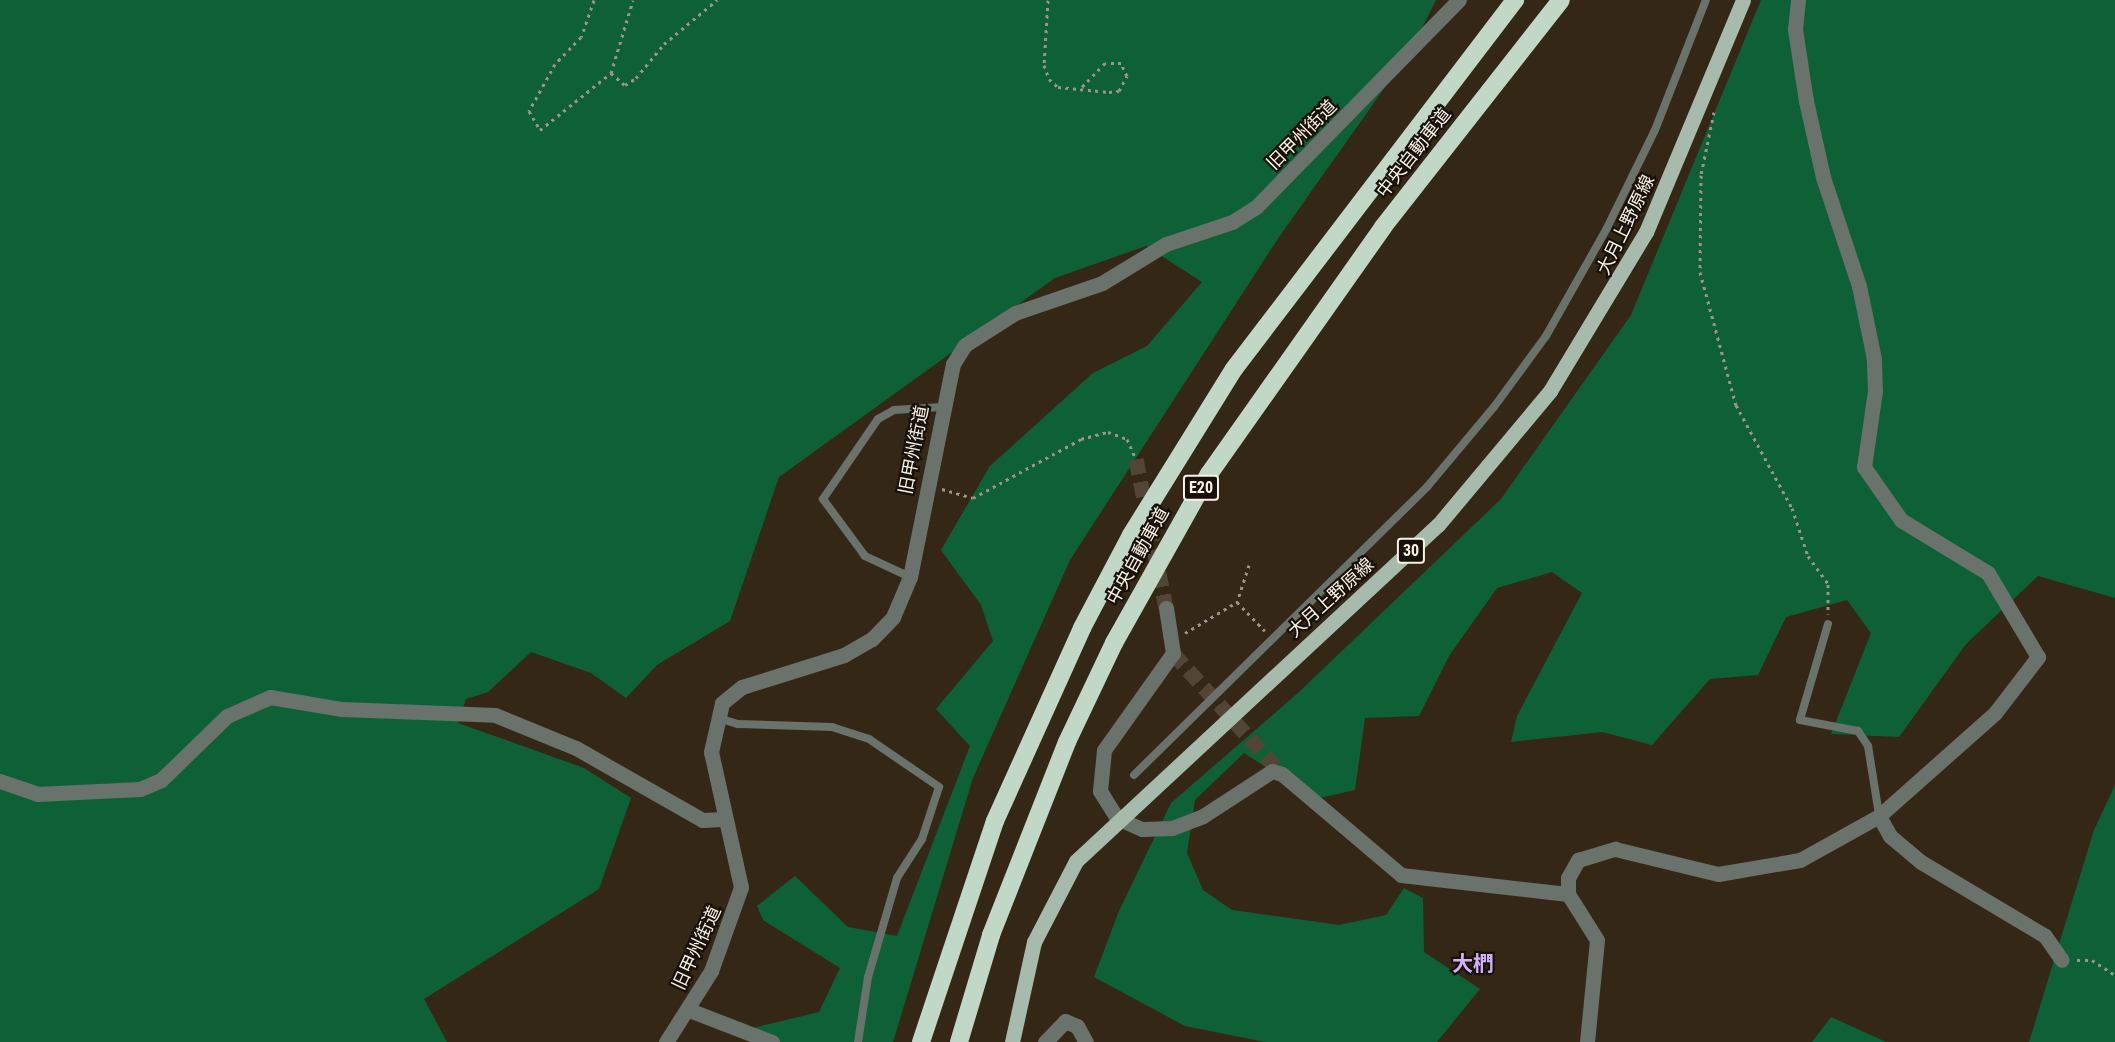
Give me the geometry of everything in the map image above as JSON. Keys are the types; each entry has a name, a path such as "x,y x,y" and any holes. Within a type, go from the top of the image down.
{"highway":[{"name":"中央自動車道","path":"921,1042 995,821 1131,535 1176,456 1292,288 1515,0"},
{"name":"中央自動車道","path":"959,1042 995,925 1067,742 1114,643 1203,484 1332,296 1560,0"}],"main road":[{"name":"大月上野原線","path":"1012,1042 1028,962 1047,911 1076,861 1117,818 1390,571 1519,433 1616,291 1705,100 1743,0"}],"street":[{"name":"旧甲州街道","path":"666,1042 689,1010 716,962 741,887 723,819 711,752 717,717 730,694 742,687 807,669 872,639 904,598 942,407 953,364 985,328 1102,283 1166,244 1232,222 1256,207 1459,0"},
{"path":"1587,1042 1597,940 1568,894 1571,869 1599,850 1626,850 1704,872 1732,874 1800,860 1880,816 1995,713 2037,657 1988,573 1901,520 1864,467 1875,391 1874,359 1859,286 1814,141 1798,61 1797,0"},
{"path":"1166,608 1173,653 1104,750 1100,791 1117,818 1142,829 1172,828 1203,816 1272,771 1282,774 1401,875 1568,894"},
{"path":"0,781 37,794 140,789 161,780 227,716 270,697 342,709 495,716 576,748 702,820 723,819"},
{"path":"1880,816 1890,836 1921,862 2045,936 2062,960"},
{"path":"689,1010 772,1042"},
{"path":"1045,1042 1065,1021 1077,1026 1086,1042"}],"lane":[{"path":"1134,775 1470,441 1545,336 1655,130 1706,0"},
{"path":"910,577 865,556 823,499 878,419 894,410 942,407"},
{"path":"1828,624 1800,720 1858,730 1868,746 1880,816"},
{"path":"717,717 738,724 832,727 868,739 939,787 922,839 897,878 868,977 858,1042"}],"path":[{"path":"594,0 581,37 555,64 529,111 536,126 552,125 611,72 633,0"},
{"path":"611,72 625,85 636,78 664,44 717,0"},
{"path":"1048,0 1044,64 1049,79 1058,87 1082,87 1119,92 1127,76 1124,68 1105,63 1082,87"},
{"path":"1705,100 1716,103 1701,175 1700,272 1737,405 1792,508 1808,556 1828,584 1828,624"},
{"path":"928,482 973,498 1081,439 1108,432 1127,439 1136,459"},
{"path":"1171,642 1237,602 1249,565"},
{"path":"1237,602 1272,639"},
{"path":"2062,960 2092,960 2115,975"}],"green space":[{"path":"0,0 1436,0 1410,52 1279,237 1070,560 973,778 893,1042 750,1042 749,1029 819,1012 840,968 763,920 757,906 795,876 848,927 897,936 970,746 936,709 993,641 981,605 941,550 990,466 1093,373 1147,346 1202,282 1146,246 1055,278 779,477 730,621 657,665 626,698 591,673 531,652 488,692 466,699 458,723 584,768 631,798 599,889 424,999 447,1042 0,1042"},
{"path":"1761,0 2115,0 2115,598 2038,576 1966,644 1899,737 1831,734 1871,633 1847,600 1786,617 1758,675 1710,679 1652,745 1602,732 1511,742 1517,716 1582,593 1552,572 1497,588 1449,656 1419,716 1365,718 1355,790 1315,799 1244,753 1195,800 1187,853 1203,890 1232,910 1339,925 1386,915 1404,888 1423,898 1424,952 1480,989 1437,1042 1265,1042 1185,1026 1094,977 1119,911 1171,803 1298,693 1501,499 1631,315"},
{"path":"2115,785 2115,1042 2029,1042 2094,830"},
{"path":"1831,1017 1886,1042 1812,1042"}],"tunnel":[{"path":"1136,459 1166,608"},
{"path":"1173,653 1282,774"}],"district":[{"name":"大椚","path":"1473,964"}]}
